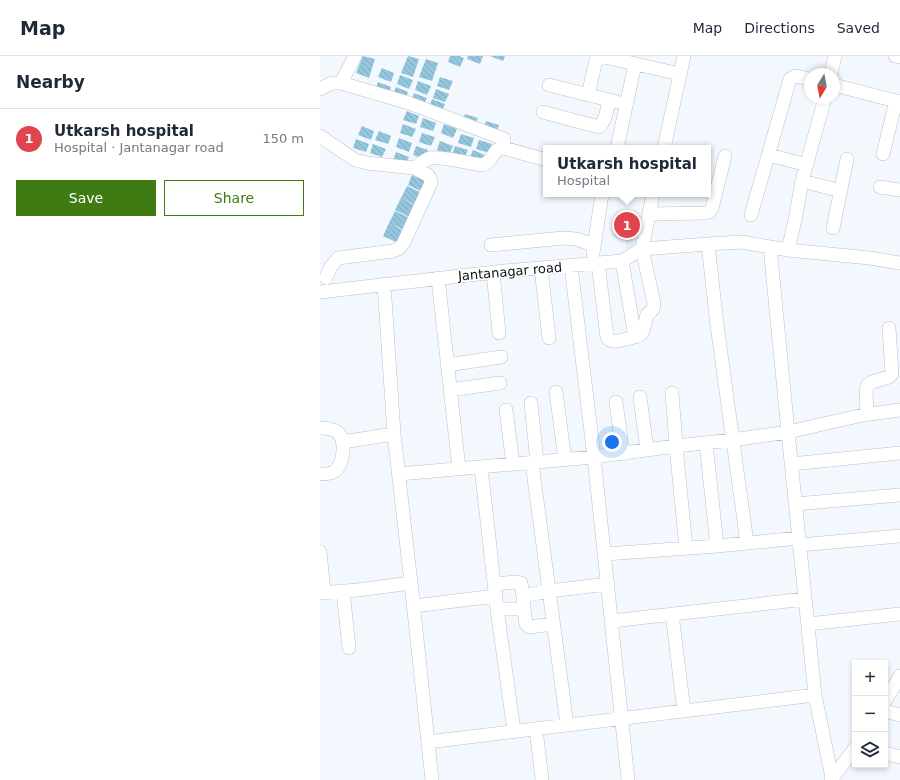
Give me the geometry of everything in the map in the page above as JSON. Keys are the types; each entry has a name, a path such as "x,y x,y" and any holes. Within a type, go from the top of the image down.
{"street":[{"path":"341,83 355,56"},
{"path":"588,95 598,56 680,74"},
{"path":"665,145 684,56"},
{"path":"832,68 835,56"},
{"path":"895,56 900,57"},
{"path":"618,145 635,64"},
{"path":"752,215 790,79 796,76 804,78"},
{"path":"320,89 332,83 341,83 409,104 504,139 504,148"},
{"path":"549,85 609,101 627,104"},
{"path":"840,87 898,102 883,154"},
{"path":"543,112 599,127 603,122 609,101"},
{"path":"788,250 802,181 823,104"},
{"path":"320,136 355,160 367,163 414,168 428,175 431,183 403,244 398,249 393,251 338,258 330,268 326,278"},
{"path":"414,168 432,158 481,165 486,164 490,161 496,150 499,148 504,148 543,159"},
{"path":"769,155 807,165"},
{"path":"650,214 709,212 712,208 725,156"},
{"path":"834,228 847,159"},
{"path":"802,181 841,190"},
{"path":"880,186 900,190"},
{"path":"602,197 594,245 595,263 607,337 614,341 635,337 643,332 647,315 653,308 654,303 642,249 653,197"},
{"path":"491,245 563,238 576,239 594,245"},
{"path":"642,249 741,242 788,250 870,258 900,263"},
{"path":"708,244 717,325 747,543"},
{"path":"770,247 815,695 832,779"},
{"name":"Jantanagar road","path":"320,292 493,272 622,261 642,249"},
{"path":"622,261 635,337"},
{"path":"571,266 594,457 628,780"},
{"path":"541,268 549,338"},
{"path":"493,272 498,333"},
{"path":"438,278 459,469"},
{"path":"384,284 394,434 432,780"},
{"path":"868,414 866,390 868,385 872,382 889,377 892,374 889,328"},
{"path":"447,365 501,357"},
{"path":"450,390 500,383"},
{"path":"556,392 565,460"},
{"path":"672,393 686,548"},
{"path":"640,397 647,450"},
{"path":"616,402 623,454"},
{"path":"531,403 534,462 566,725"},
{"path":"506,410 513,464"},
{"path":"399,474 623,454 788,432 868,414 900,410"},
{"path":"320,428 337,432 341,436 343,455 339,467 334,472 320,474"},
{"path":"342,442 394,434"},
{"path":"706,443 716,546"},
{"path":"791,464 900,452"},
{"path":"481,467 495,590 514,731"},
{"path":"795,504 900,495"},
{"path":"604,554 747,543 799,542 900,536"},
{"path":"320,552 322,593 411,583"},
{"path":"414,606 495,590 516,582 521,583 526,624 529,627 553,624"},
{"path":"523,596 549,591 608,584"},
{"path":"343,591 349,648"},
{"path":"612,621 805,599"},
{"path":"498,609 524,609"},
{"path":"672,614 684,711"},
{"path":"808,624 900,614"},
{"path":"888,696 900,676"},
{"path":"428,742 815,695"},
{"path":"888,712 900,715"},
{"path":"536,729 542,780"},
{"path":"832,779 852,752"},
{"path":"888,754 900,757"}],"shaded area":[{"path":"618,211 640,215 635,249 625,248 627,239 614,237"}],"building":[{"path":"363,56 375,59 369,78 356,73"},
{"path":"408,56 419,59 413,77 401,73"},
{"path":"450,56 459,56 464,58 460,67 448,62"},
{"path":"468,56 483,56 480,64 467,59"},
{"path":"490,56 505,56 503,61"},
{"path":"426,59 438,63 432,81 419,77"},
{"path":"382,68 394,73 391,82 378,77"},
{"path":"400,75 413,80 409,89 397,84"},
{"path":"440,77 453,81 449,90 437,86"},
{"path":"418,81 431,86 427,95 415,90"},
{"path":"378,82 391,87 388,95 375,91"},
{"path":"396,87 408,92 405,100 392,96"},
{"path":"436,89 449,94 445,102 433,98"},
{"path":"414,93 427,98 423,106 411,102"},
{"path":"432,99 445,104 441,113 429,108"},
{"path":"407,111 419,116 416,124 403,120"},
{"path":"465,114 478,118 474,127 462,123"},
{"path":"423,118 436,123 433,131 420,127"},
{"path":"486,121 499,125 496,134 483,130"},
{"path":"403,124 416,129 412,137 400,133"},
{"path":"444,124 457,129 453,138 441,133"},
{"path":"362,126 374,131 371,140 358,135"},
{"path":"379,131 391,136 388,144 375,140"},
{"path":"422,133 435,137 431,146 419,142"},
{"path":"461,134 474,138 471,147 458,143"},
{"path":"399,138 412,143 409,152 396,147"},
{"path":"356,139 369,144 366,152 353,148"},
{"path":"479,140 492,144 489,153 476,149"},
{"path":"440,141 453,146 449,155 437,150"},
{"path":"373,144 386,149 382,157 370,153"},
{"path":"416,146 428,150 425,159 413,155"},
{"path":"455,146 468,150 464,159 452,155"},
{"path":"473,150 485,155 482,163 469,159"},
{"path":"396,152 409,157 406,165 393,161"},
{"path":"412,175 427,182 423,192 408,185"},
{"path":"407,186 422,193 416,205 401,198"},
{"path":"401,198 416,206 410,217 395,210"},
{"path":"395,211 410,218 404,230 389,223"},
{"path":"389,223 404,231 398,243 383,236"}],"place":[{"name":"Utkarsh hospital","path":"627,225"}]}
